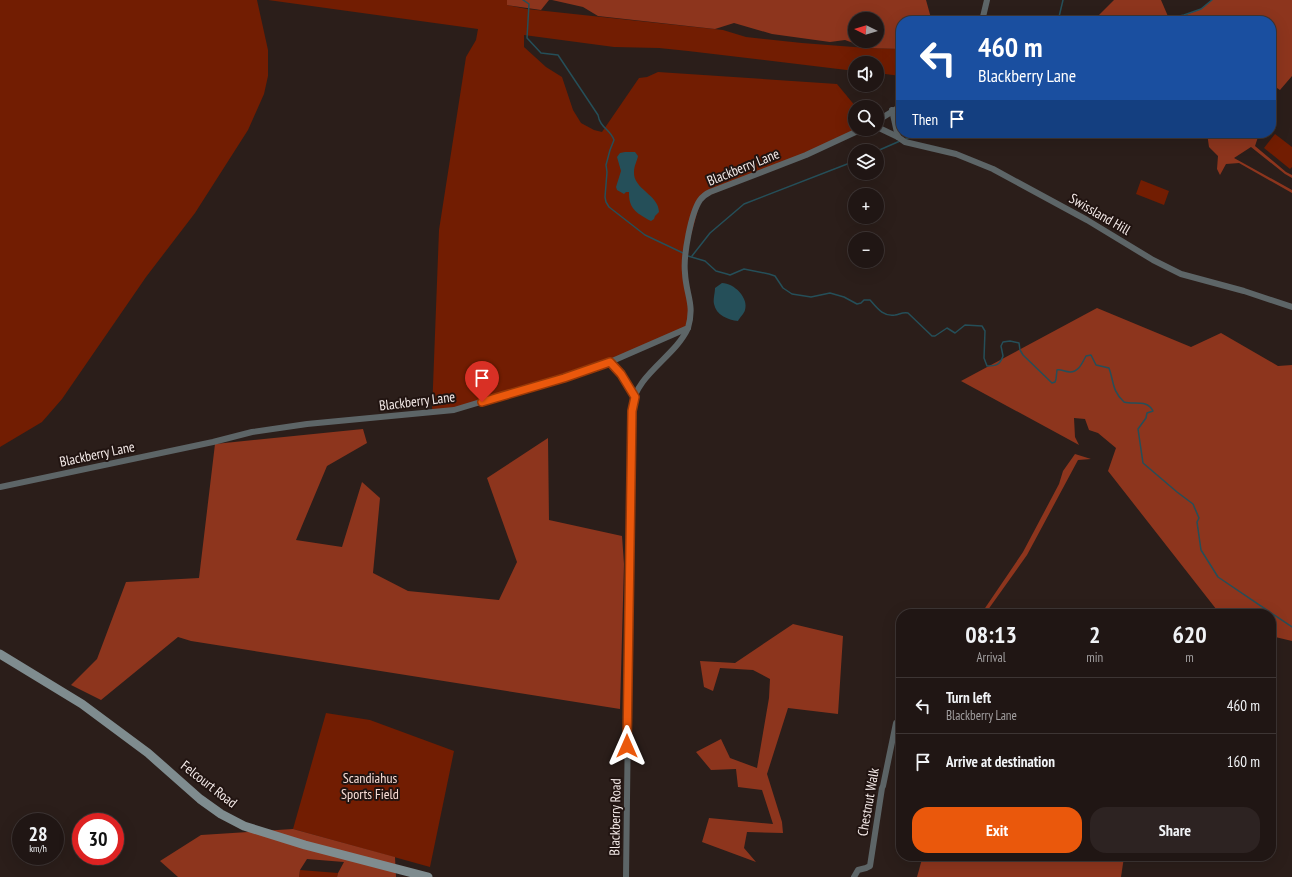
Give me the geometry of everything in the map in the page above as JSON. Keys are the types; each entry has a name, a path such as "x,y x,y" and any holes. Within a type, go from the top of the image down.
{"street":[{"path":"983,16 987,0"},
{"path":"884,116 896,108"},
{"path":"892,110 896,128"},
{"name":"Swissland Hill","path":"884,130 896,136"},
{"name":"Blackberry Lane","path":"0,487 213,442 252,432 306,424 454,410 564,378 610,362 688,328 692,311 685,275 685,257 687,241 696,208 701,199 710,192 806,155 848,136"},
{"name":"Swissland Hill","path":"899,138 905,142 956,154 993,169 1090,222 1153,260 1181,274 1244,291 1292,307"},
{"name":"Blackberry Road","path":"626,877 632,411 635,397 647,378 679,343 688,328"},
{"path":"610,362 621,374 635,397"},
{"name":"Felcourt Road","path":"0,654 82,704 148,753 200,799 221,814 244,826 305,845 428,877"},
{"name":"Chestnut Walk","path":"854,877 858,870 870,866 882,788 896,723"}],"green space":[{"path":"0,0 257,0 268,50 268,76 264,94 248,130 195,213 146,277 62,399 42,422 0,447"},
{"path":"268,0 507,0 507,5 527,9 723,30 746,37 848,47 848,48 896,49 896,75 884,74 884,56 848,56 848,70 659,48 614,47 524,35 524,47 546,67 562,77 573,110 581,123 594,130 602,132 639,78 647,77 658,72 837,84 850,100 848,100 848,135 701,199 685,257 689,297 688,328 610,362 454,410 432,412 439,230 466,57 476,40 478,29"},
{"path":"1276,135 1292,147 1292,167 1290,169 1264,148 1272,138 1276,138"},
{"path":"1141,180 1169,191 1164,205 1136,194"},
{"name":"Scandiahus Sports Field","path":"326,713 370,720 454,751 430,867 293,829"},
{"path":"300,870 338,873 337,877 299,877"}],"shaded area":[{"path":"507,0 549,0 541,10 507,5"},
{"path":"552,0 926,0 930,16 896,16 896,49 867,48 884,48 884,12 848,12 848,41 845,40 830,42 772,34 734,23 715,29 598,16 583,7"},
{"path":"1114,0 1161,0 1168,16 1098,16"},
{"path":"1212,0 1292,0 1292,76 1280,90 1276,87 1276,16 1183,16 1201,9"},
{"path":"1208,138 1258,138 1255,146 1286,172 1292,175 1292,178 1251,147 1234,158 1292,190 1292,193 1239,163 1226,164 1220,175 1217,169 1218,156 1209,147"},
{"path":"1097,308 1191,347 1221,333 1278,366 1292,365 1292,641 1276,637 1276,609 1216,609 1108,471 1116,448 1098,433 1089,430 1085,419 1074,418 1075,437 1079,445 961,381"},
{"path":"363,429 367,443 327,466 296,540 342,547 362,482 380,498 373,573 408,591 499,600 517,562 487,478 548,438 549,520 622,536 624,564 620,709 191,641 178,637 101,700 71,685 97,659 126,582 199,578 215,444"},
{"path":"1075,454 1091,459 1078,460 1027,555 989,609 984,609 1023,552 1059,484 1063,471"},
{"path":"793,624 843,636 838,714 788,708 767,774 782,822 783,833 747,832 744,848 756,862 702,842 709,818 773,824 762,790 738,787 736,769 711,770 696,752 721,739 730,758 757,768 769,698 770,679 753,670 720,668 713,691 704,687 700,661 735,663"},
{"path":"293,829 395,857 396,877 337,877 344,862 307,859 300,870 299,877 178,877 160,861 201,835"},
{"path":"921,861 1123,861 1121,877 917,877"}],"water":[{"path":"635,152 638,156 634,170 637,183 651,196 658,206 659,212 651,221 635,211 631,205 629,192 624,194 617,190 616,187 621,171 617,157 620,153"},
{"path":"722,283 736,288 743,296 746,305 745,310 738,321 723,316 715,308 715,288"}],"waterway":[{"path":"523,0 529,4 527,38 541,53 558,55 598,115 601,123 614,140 606,165 607,172 605,197 609,207 645,235 683,253"},
{"path":"1059,16 1063,0"},
{"path":"1179,16 1201,9 1212,0"},
{"path":"884,148 900,141"},
{"path":"692,256 710,233 744,204 848,164"},
{"path":"688,256 705,261 716,271 730,275 744,269 775,276 783,288 792,294 811,297 830,293 844,297 857,304 864,300 870,300 887,315 908,313 932,336 935,336 947,328 955,333 965,325 982,326 985,331 984,358 987,366 999,363 1003,356 1001,346 1003,342 1010,341 1019,343 1020,350 1023,355 1052,383 1055,382 1057,370 1073,372 1080,367 1086,356 1091,355 1096,365 1109,368 1115,390 1124,402 1144,404 1150,407 1153,411 1147,413 1146,418 1138,429 1143,463 1193,504 1199,518 1197,522 1201,550 1218,577 1265,609"},
{"path":"1276,616 1292,627"}],"route":[{"path":"482,402 564,378 610,362 621,374 635,397 632,411 627,746"}]}
